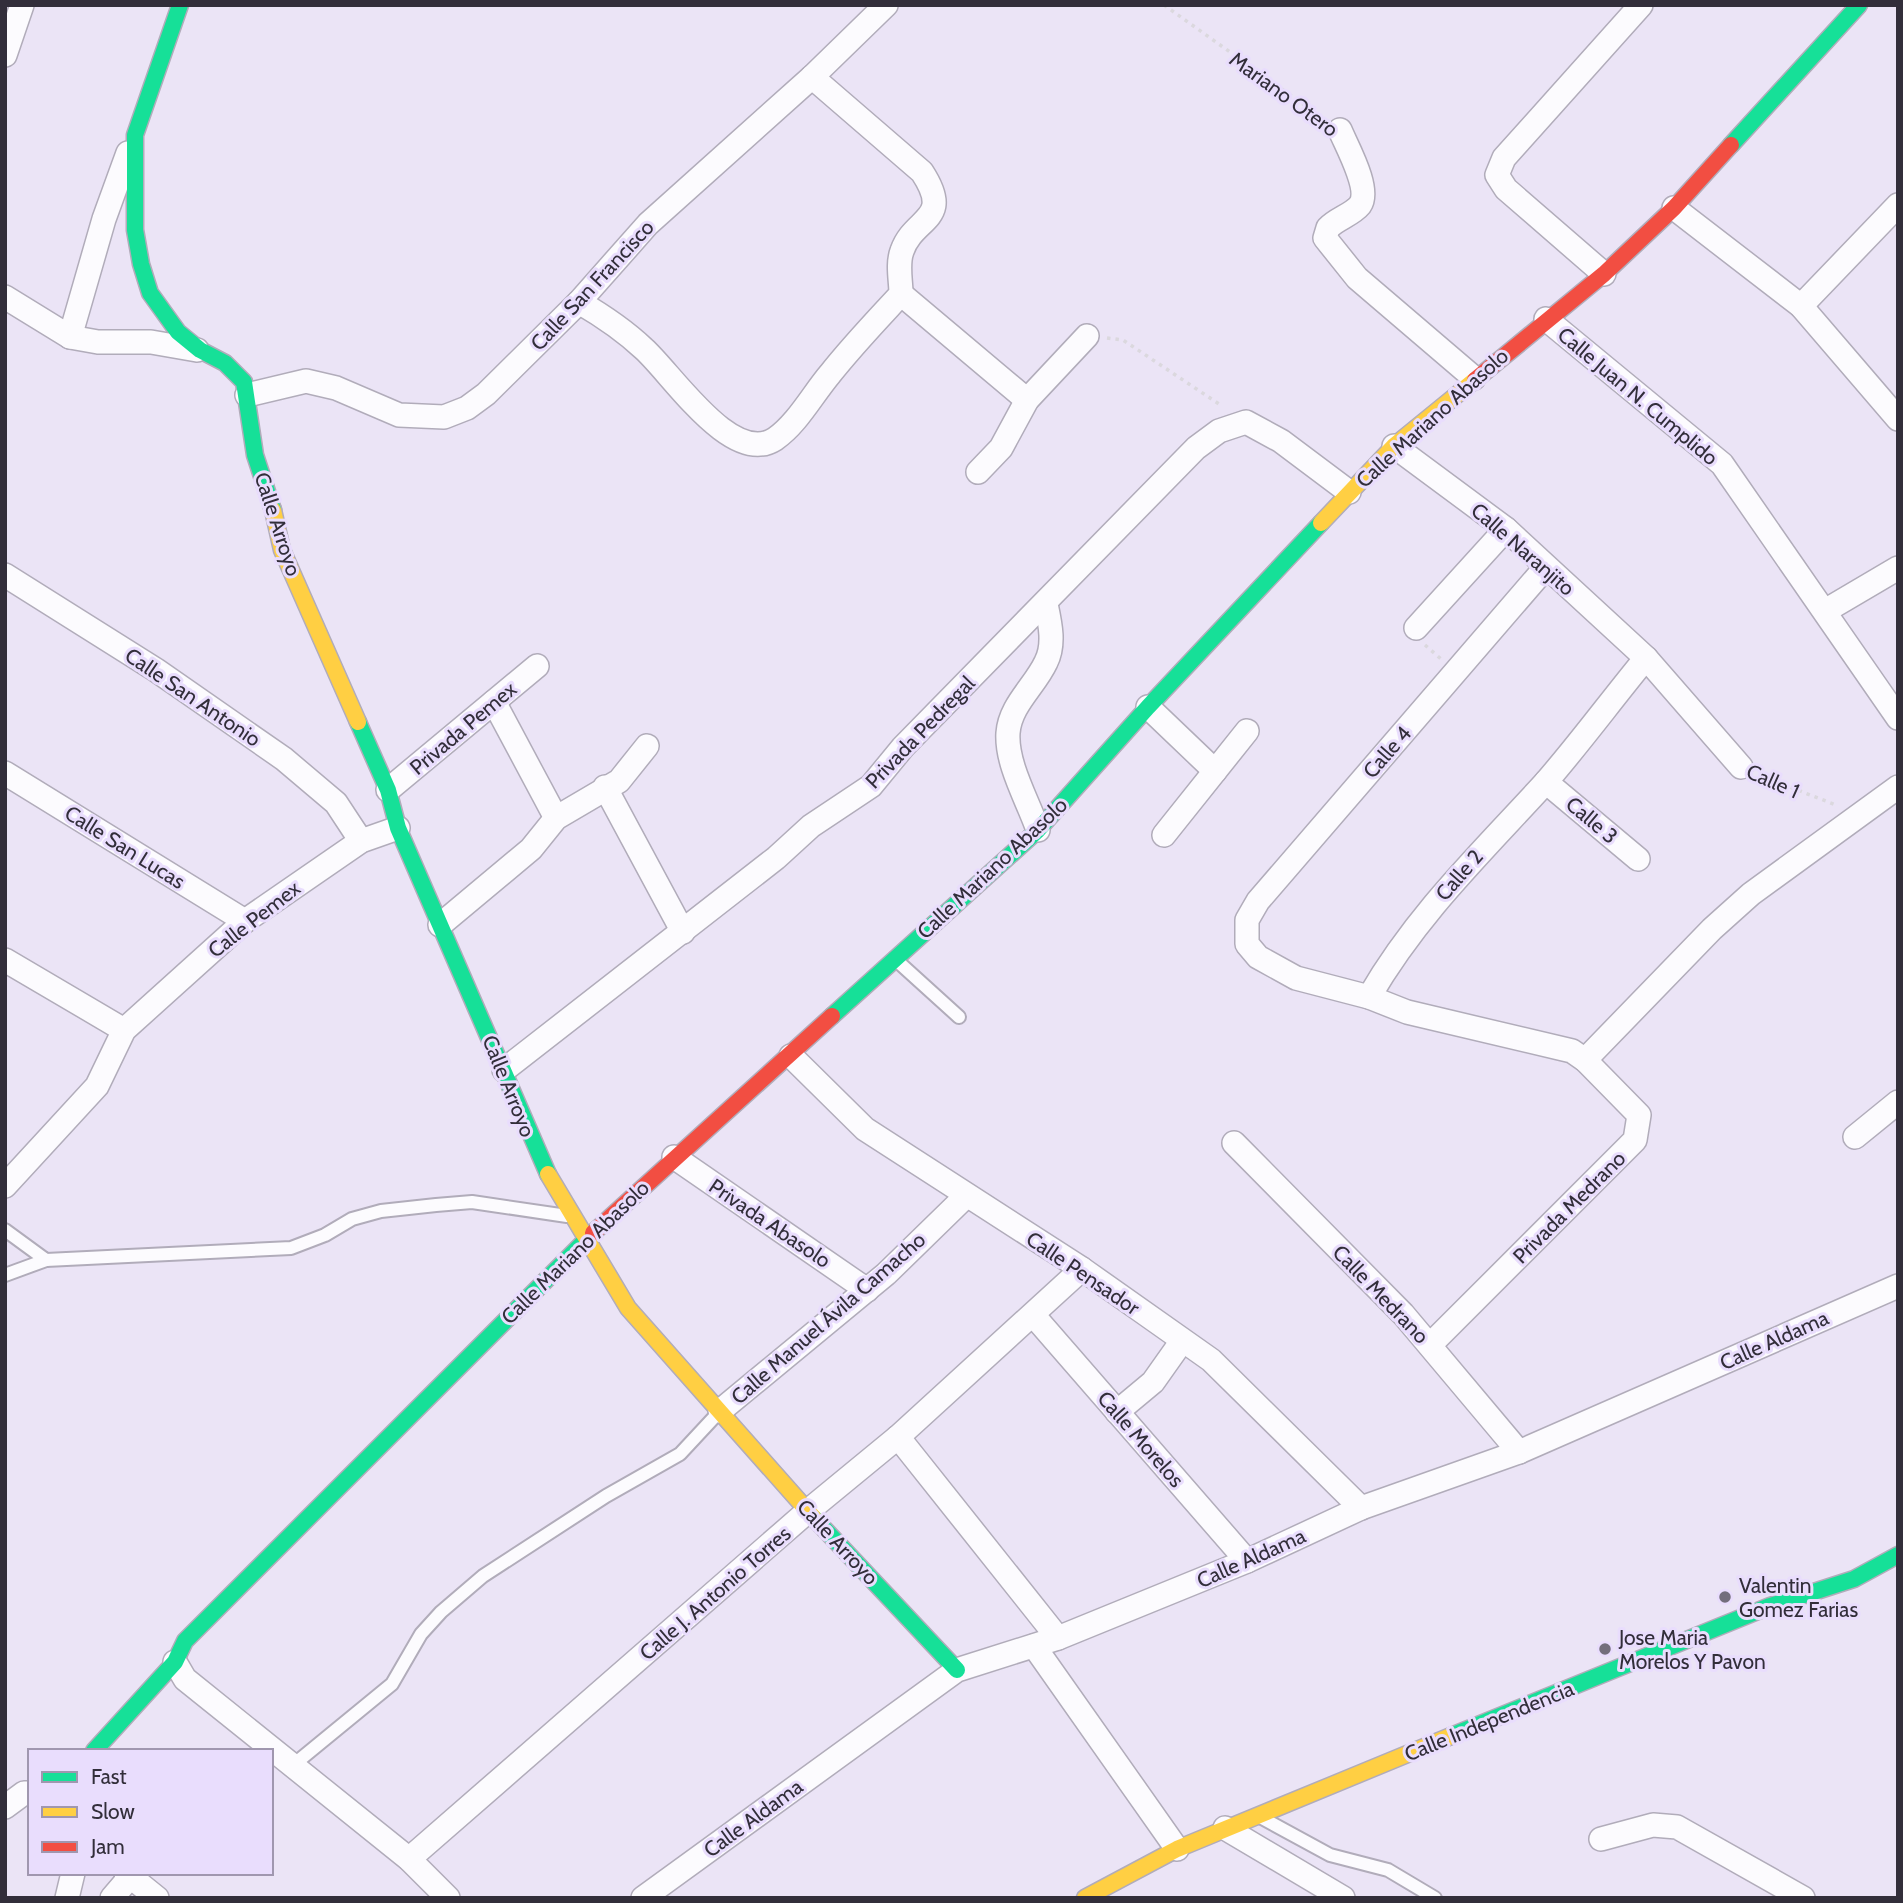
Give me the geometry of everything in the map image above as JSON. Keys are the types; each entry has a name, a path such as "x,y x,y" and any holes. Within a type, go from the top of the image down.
{"street":[{"path":"5,55 22,5"},
{"path":"70,337 104,219 180,5"},
{"name":"Calle San Francisco","path":"247,395 275,386 306,382 336,388 399,415 444,417 467,408 485,394 579,302 648,224 812,77 886,5"},
{"path":"1604,274 1506,189 1497,175 1504,158 1641,5"},
{"name":"Calle Mariano Abasolo","path":"96,1749 175,1662 185,1641 587,1238 1038,830 1148,707 1394,446 1604,274 1674,208 1859,5"},
{"path":"579,302 608,319 645,350 714,424 735,439 753,446 776,438 791,424 857,341 901,294 902,250 931,217 934,201 931,186 916,167 812,77"},
{"name":"Mariano Otero","path":"1340,130 1363,185 1363,198 1356,208 1328,228 1325,238 1357,278 1474,378"},
{"path":"135,135 135,230 150,293 164,315 200,351 237,372 244,382 247,395"},
{"path":"1801,306 1898,205"},
{"path":"1674,208 1801,306 1898,419"},
{"path":"901,294 1027,400"},
{"path":"5,297 70,337 98,342 151,342 200,351"},
{"name":"Calle Juan N. Cumplido","path":"1546,319 1722,464 1898,718"},
{"path":"978,472 1000,448 1027,400 1087,336"},
{"name":"Calle Arroyo","path":"247,395 255,455 272,505 282,550 388,790 398,828 551,1181 628,1308 808,1511 957,1670"},
{"path":"1246,422 1281,441 1349,492"},
{"name":"Privada Pedregal","path":"504,1070 683,932 776,858 811,826 871,786 903,747 1046,604 1196,447 1219,431 1246,422"},
{"name":"Calle Naranjito","path":"1394,446 1506,529 1646,658"},
{"path":"1416,628 1506,529"},
{"name":"Calle 4","path":"1369,997 1296,978 1266,962 1247,944 1247,920 1258,901 1546,567"},
{"path":"1825,611 1898,568"},
{"name":"Calle San Antonio","path":"5,575 156,670 284,759 336,803 361,841"},
{"path":"1038,830 1007,747 1008,729 1026,691 1047,662 1051,636 1046,604"},
{"name":"Calle 1","path":"1646,658 1741,768"},
{"name":"Calle 2","path":"1369,997 1394,953 1467,864 1546,782 1646,658"},
{"name":"Privada Pemex","path":"388,790 537,666"},
{"path":"495,702 556,818"},
{"path":"1148,707 1215,771"},
{"path":"1164,835 1247,731"},
{"path":"440,925 531,849 556,818 619,781 648,746"},
{"name":"Calle San Lucas","path":"5,773 245,921"},
{"name":"Calle 3","path":"1546,782 1638,859"},
{"path":"605,787 683,932"},
{"path":"1369,997 1407,1012 1556,1046 1585,1060 1712,929 1751,894 1898,787"},
{"name":"Calle Pemex","path":"124,1030 245,921 361,841 398,828"},
{"path":"5,960 124,1030 97,1086 8,1179"},
{"name":"Calle Pensador","path":"790,1056 865,1129 1082,1269 1232,1378 1361,1508"},
{"name":"Privada Medrano","path":"1430,1345 1635,1140 1639,1115 1585,1060"},
{"path":"1855,1137 1898,1102"},
{"name":"Calle Medrano","path":"1234,1143 1430,1345 1519,1452"},
{"name":"Privada Abasolo","path":"674,1157 867,1290"},
{"name":"Calle Manuel Ávila Camacho","path":"720,1411 867,1290 966,1196"},
{"name":"Calle J. Antonio Torres","path":"409,1859 808,1511 898,1437 1034,1316 1082,1269"},
{"name":"Calle Aldama","path":"643,1898 957,1670 1058,1638 1247,1562 1361,1508 1519,1452 1898,1286"},
{"name":"Calle Morelos","path":"1034,1316 1247,1562"},
{"path":"1117,1412 1153,1382 1182,1341"},
{"path":"898,1437 1058,1638"},
{"name":"Calle Independencia","path":"1085,1898 1177,1849 1225,1828 1770,1606 1854,1579 1898,1555"},
{"path":"1034,1646 1177,1849"},
{"path":"175,1662 185,1679 271,1749"},
{"path":"273,1751 409,1859 448,1898"},
{"path":"5,1807 28,1793"},
{"path":"1601,1839 1653,1825 1678,1827 1802,1898"},
{"path":"1225,1828 1343,1898"},
{"path":"67,1898 73,1875"},
{"path":"112,1898 128,1875 157,1898"}],"lane":[{"path":"895,959 959,1017"},
{"path":"5,1275 46,1260 291,1248 325,1235 352,1219 381,1211 436,1205 471,1202 574,1217"},
{"path":"5,1230 46,1260"},
{"path":"292,1766 392,1684 421,1634 441,1612 483,1576 606,1496 680,1454 720,1411"},
{"path":"1257,1815 1330,1855 1388,1870 1435,1898"}],"path":[{"name":"Mariano Otero","path":"1164,5 1340,130"},
{"path":"1087,336 1123,340 1246,422"},
{"path":"1416,628 1421,641 1455,671"},
{"name":"Calle 1","path":"1741,768 1810,797 1863,812"}],"traffic: fast":[{"path":"180,5 135,135 135,230 141,264 150,293 178,332 200,350 225,363 244,382 255,455 273,510"},
{"path":"1731,145 1859,5"},
{"path":"832,1016 1038,830 1148,707 1321,523"},
{"path":"358,722 388,790 398,828 548,1174"},
{"path":"96,1749 175,1662 185,1641 593,1233"},
{"path":"814,1518 957,1670"},
{"path":"1451,1736 1770,1606 1854,1579 1898,1555"}],"traffic: slow":[{"path":"1321,523 1394,446 1475,380"},
{"path":"273,510 282,550 358,722"},
{"path":"548,1174 628,1308 814,1518"},
{"path":"1085,1898 1177,1849 1451,1736"}],"traffic: jam":[{"path":"1475,380 1604,274 1674,208 1731,145"},
{"path":"593,1233 832,1016"}],"place":[{"name":"Valentin Gomez Farias","path":"1725,1597"},
{"name":"Jose Maria Morelos Y Pavon","path":"1605,1649"}]}
